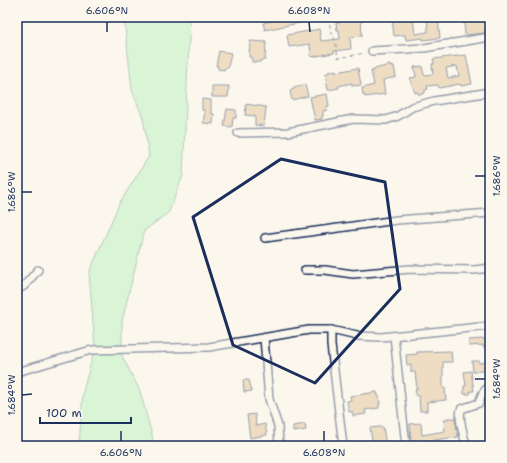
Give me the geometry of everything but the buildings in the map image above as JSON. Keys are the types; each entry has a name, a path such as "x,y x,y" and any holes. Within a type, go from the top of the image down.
{"street":[{"path":"372,51 424,48 490,38"},
{"path":"238,133 288,132 353,119 386,120 398,116 412,107 434,101 490,92"},
{"path":"265,238 397,220 490,213"},
{"path":"305,270 325,270 353,274 410,269 474,270 490,268"},
{"path":"17,290 24,286 38,270"},
{"path":"17,372 91,350 209,347 309,330 330,330 357,336 381,337 490,326"},
{"path":"330,330 343,446"},
{"path":"394,336 406,446"},
{"path":"264,338 269,398 278,426 279,446"},
{"path":"466,446 461,423 461,409 479,403 483,393 490,387"}],"path":[{"path":"329,17 331,34 334,39 338,58 372,51"}],"highlighted area":[{"path":"281,159 385,182 400,289 315,383 233,345 193,217"}],"green space":[{"path":"124,17 190,17 183,175 169,212 144,231 122,321 122,356 140,391 153,439 151,446 79,446 83,391 95,348 89,273 119,204 149,156 143,118 132,90"}]}
